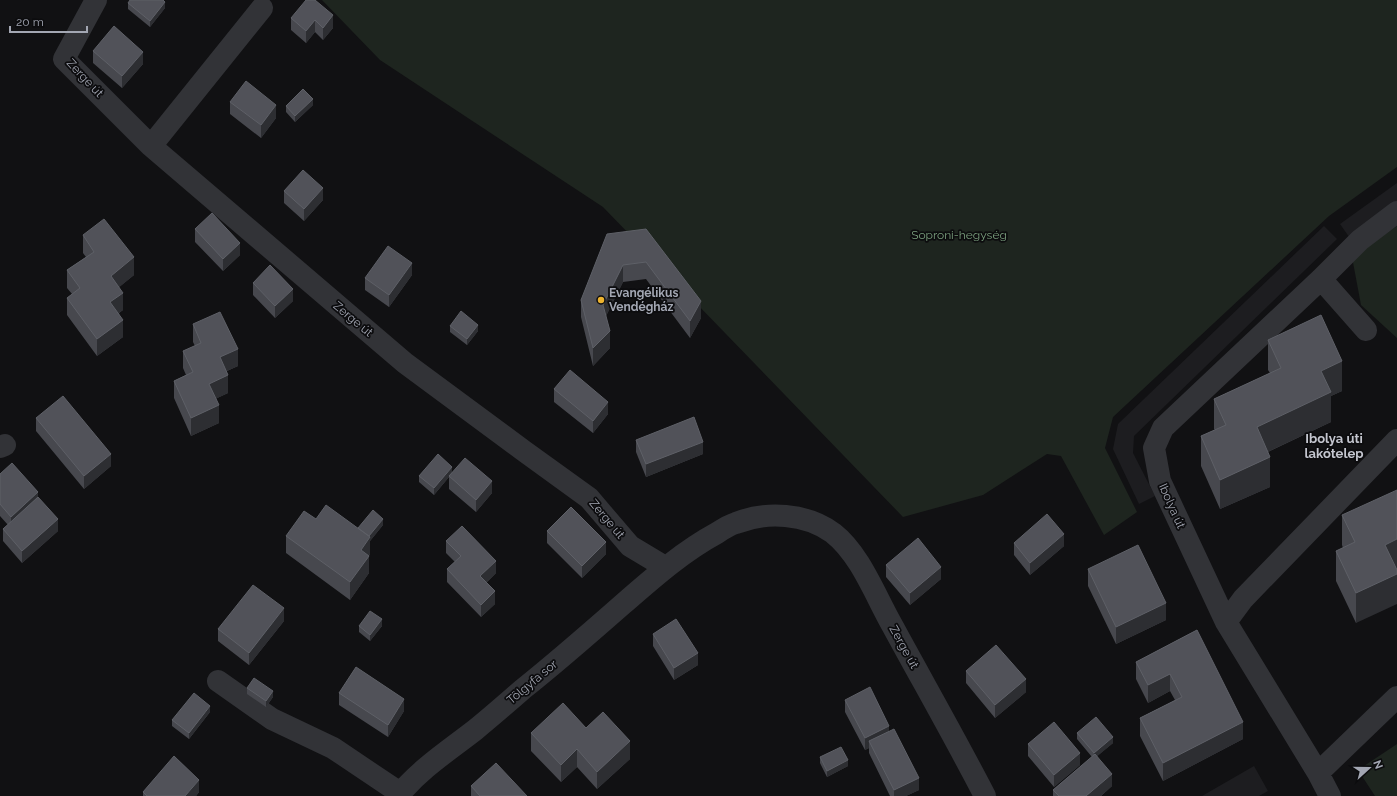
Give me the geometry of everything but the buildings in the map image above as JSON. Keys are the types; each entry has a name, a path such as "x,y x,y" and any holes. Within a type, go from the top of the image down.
{"street":[{"name":"Zerge út","path":"96,0 64,59 151,146 405,363 589,498 630,546 665,567 699,542 736,523 759,517 779,516 798,517 816,524 832,532 846,544 858,562 985,796"},
{"path":"151,146 262,8"},
{"name":"Ibolya út","path":"1330,796 1318,773 1226,622 1160,481 1154,448 1163,428 1360,240 1397,212"},
{"path":"1321,278 1366,330"},
{"path":"1226,622 1243,599 1397,440"},
{"name":"Tölgyfa sor","path":"399,794 425,768 524,689 665,567"},
{"path":"218,681 272,719 333,748 399,794"},
{"path":"1318,773 1397,697"}],"shaded area":[{"path":"1397,183 1397,209 1352,241 1340,224"},
{"path":"1324,226 1337,239 1134,436 1133,453 1155,496 1139,504 1113,449 1118,424"},
{"path":"1254,766 1268,791 1259,796 1202,796"}],"green space":[{"name":"Soproni-hegység","path":"322,0 1397,0 1397,167 1329,216 1113,417 1105,448 1137,512 1104,535 1061,456 1047,454 983,495 903,517 603,207 380,60"},
{"path":"1397,226 1397,338 1361,305 1352,257"},
{"path":"1397,744 1397,796 1375,796 1358,770"}],"place":[{"name":"Evangélikus Vendégház","path":"601,300"}],"district":[{"name":"Ibolya úti lakótelep","path":"1334,446"}]}
